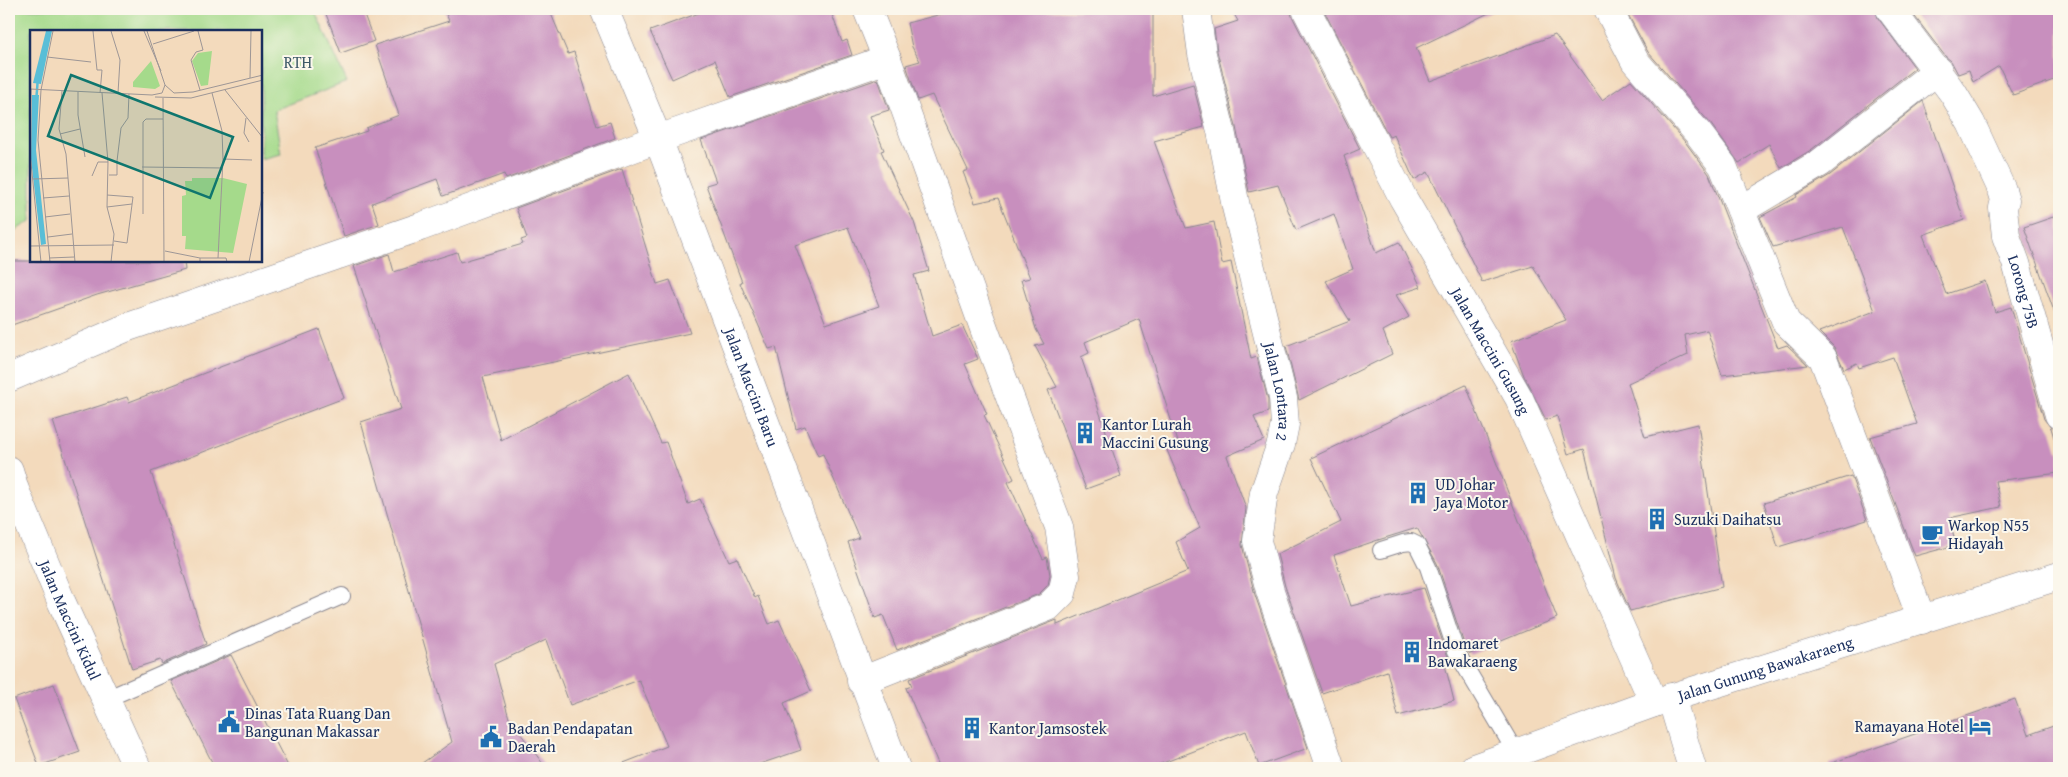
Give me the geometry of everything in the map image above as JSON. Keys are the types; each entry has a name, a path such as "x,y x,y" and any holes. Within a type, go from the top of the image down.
{"main road":[{"name":"Jalan Maccini Baru","path":"604,9 658,139 861,681 896,768"},
{"path":"861,681 1048,607 1062,593 1066,576 1059,527 867,9"},
{"name":"Jalan Lontara 2","path":"1196,9 1202,54 1221,131 1236,207 1284,398 1285,424 1281,444 1264,493 1257,541 1270,591 1331,768"},
{"name":"Jalan Maccini Gusung","path":"1306,9 1403,198 1519,398 1663,700 1692,768"},
{"path":"1608,9 1635,61 1716,155 1729,180 1786,322 1823,358 1922,620"},
{"name":"Lorong 75B","path":"1890,9 1938,70 1970,123 2002,190 2005,200 2006,236 2016,263 2059,415"},
{"path":"9,378 128,327 420,227 658,139 887,59"},
{"path":"1741,210 1820,162 1938,70"},
{"name":"Jalan Maccini Kidul","path":"11,484 137,768"},
{"name":"Jalan Gunung Bawakaraeng","path":"1474,768 1663,700 2059,576"}],"lane":[{"path":"1381,550 1403,543 1411,542 1417,545 1428,567 1456,650 1516,753"},
{"path":"106,699 342,596"}],"green space":[{"name":"RTH","path":"9,9 314,9 347,82 274,110 281,154 262,159 262,30 30,30 30,222 9,234"}],"building":[{"path":"324,9 362,9 374,41 341,53"},
{"path":"444,9 549,9 568,54 574,52 597,126 610,122 615,138 506,179 504,174 443,196 437,179 372,203 379,224 344,236 315,148 367,131 366,128 399,115 375,45 449,21"},
{"path":"710,9 830,9 842,42 847,40 852,55 730,97 715,60 672,79 650,31"},
{"path":"961,9 1089,11 1088,9 1153,9 1153,96 1193,84 1204,127 1154,141 1186,228 1214,222 1222,264 1231,262 1251,359 1257,357 1268,400 1268,412 1254,417 1264,440 1227,456 1246,508 1242,545 1255,595 1308,748 1259,766 1246,731 1150,768 940,768 906,688 912,686 909,679 1057,620 1057,625 1188,571 1176,542 1200,528 1166,448 1178,442 1139,319 1085,342 1089,353 1081,357 1121,476 1086,489 1048,390 1057,387 1035,346 1044,344 1036,329 1021,280 1030,278 998,198 975,203 963,172 968,170 932,95 918,100 906,65 920,61 912,47 907,23"},
{"path":"1231,9 1290,9 1360,149 1344,156 1376,253 1399,242 1421,287 1396,295 1409,317 1383,331 1392,354 1299,400 1286,346 1350,321 1326,281 1353,269 1334,214 1296,230 1278,185 1249,192 1236,127 1217,51 1214,29 1238,21"},
{"path":"1323,9 1497,9 1416,48 1430,81 1555,35 1602,100 1631,80 1686,143 1709,174 1778,348 1787,345 1808,365 1722,375 1707,330 1685,335 1688,355 1628,383 1645,437 1698,424 1722,587 1630,611 1616,578 1584,449 1568,454 1557,416 1546,420 1524,376 1511,341 1566,320 1533,266 1482,282 1428,172 1414,180 1394,135 1389,137"},
{"path":"1625,9 1875,9 1878,18 1915,68 1811,150 1781,168 1769,144 1739,163 1710,123 1648,52"},
{"path":"1909,9 2059,9 2059,78 2013,95 1999,66 1973,82 1969,70 1958,74 1951,61 1945,56"},
{"path":"878,79 889,110 870,116 884,150 881,151 914,222 929,271 914,275 932,336 962,325 978,359 965,364 987,414 984,415 1014,479 1008,482 1043,559 1047,557 1050,575 1048,585 1039,594 897,650 883,615 875,618 848,542 859,538 823,454 818,456 805,426 796,429 776,347 769,349 740,283 742,282 706,185 716,182 701,140","holes":["848,227 879,306 826,324 795,245"]},
{"path":"1923,101 1964,220 1923,235 1946,294 1985,281 1995,312 2011,307 2044,419 2051,428 2059,454 2059,473 1995,481 2001,507 1949,518 1956,545 1915,556 1870,437 1917,424 1893,357 1859,368 1857,363 1844,369 1834,347 1819,332 1875,311 1843,227 1773,247 1760,217 1797,197 1796,195 1830,175"},
{"path":"622,169 657,284 670,280 690,333 483,377 501,440 629,373 661,443 666,442 688,504 700,499 729,561 737,558 755,598 758,596 769,624 779,620 811,691 784,703 801,750 748,768 617,768 616,766 667,746 639,680 570,705 546,640 494,664 509,718 546,768 415,768 452,742 361,422 401,409 354,266 389,254 394,272 457,252 460,262 523,244 521,240 527,238 516,208"},
{"path":"2059,215 2059,313 2055,314 2024,227"},
{"path":"9,261 184,262 185,270 97,295 9,326"},
{"path":"319,329 344,398 151,472 206,644 162,664 160,660 132,669 53,421 127,397 129,402"},
{"name":"UD Johar Jaya Motor","path":"1466,385 1557,618 1470,654 1465,647 1437,563 1417,528 1378,540 1334,555 1351,606 1424,588 1451,662 1445,665 1454,701 1398,716 1387,671 1322,693 1285,586 1277,554 1341,522 1311,458"},
{"path":"1851,476 1867,520 1778,547 1764,503"},
{"name":"Dinas Tata Ruang Dan Bangunan Makassar","path":"231,655 289,768 215,768 171,681"},
{"path":"54,684 80,752 39,766 14,699"},
{"name":"Ramayana Hotel","path":"2015,699 2028,735 2059,724 2059,768 1829,768 1829,764"}],"place":[{"name":"Kantor Lurah Maccini Gusung","path":"1085,433"},
{"name":"UD Johar Jaya Motor","path":"1418,493"},
{"name":"Suzuki Daihatsu","path":"1657,519"},
{"name":"Warkop N55 Hidayah","path":"1932,534"},
{"name":"Indomaret Bawakaraeng","path":"1412,652"},
{"name":"Dinas Tata Ruang Dan Bangunan Makassar","path":"229,722"},
{"name":"Ramayana Hotel","path":"1980,726"},
{"name":"Kantor Jamsostek","path":"972,728"},
{"name":"Badan Pendapatan Daerah","path":"491,737"}]}
